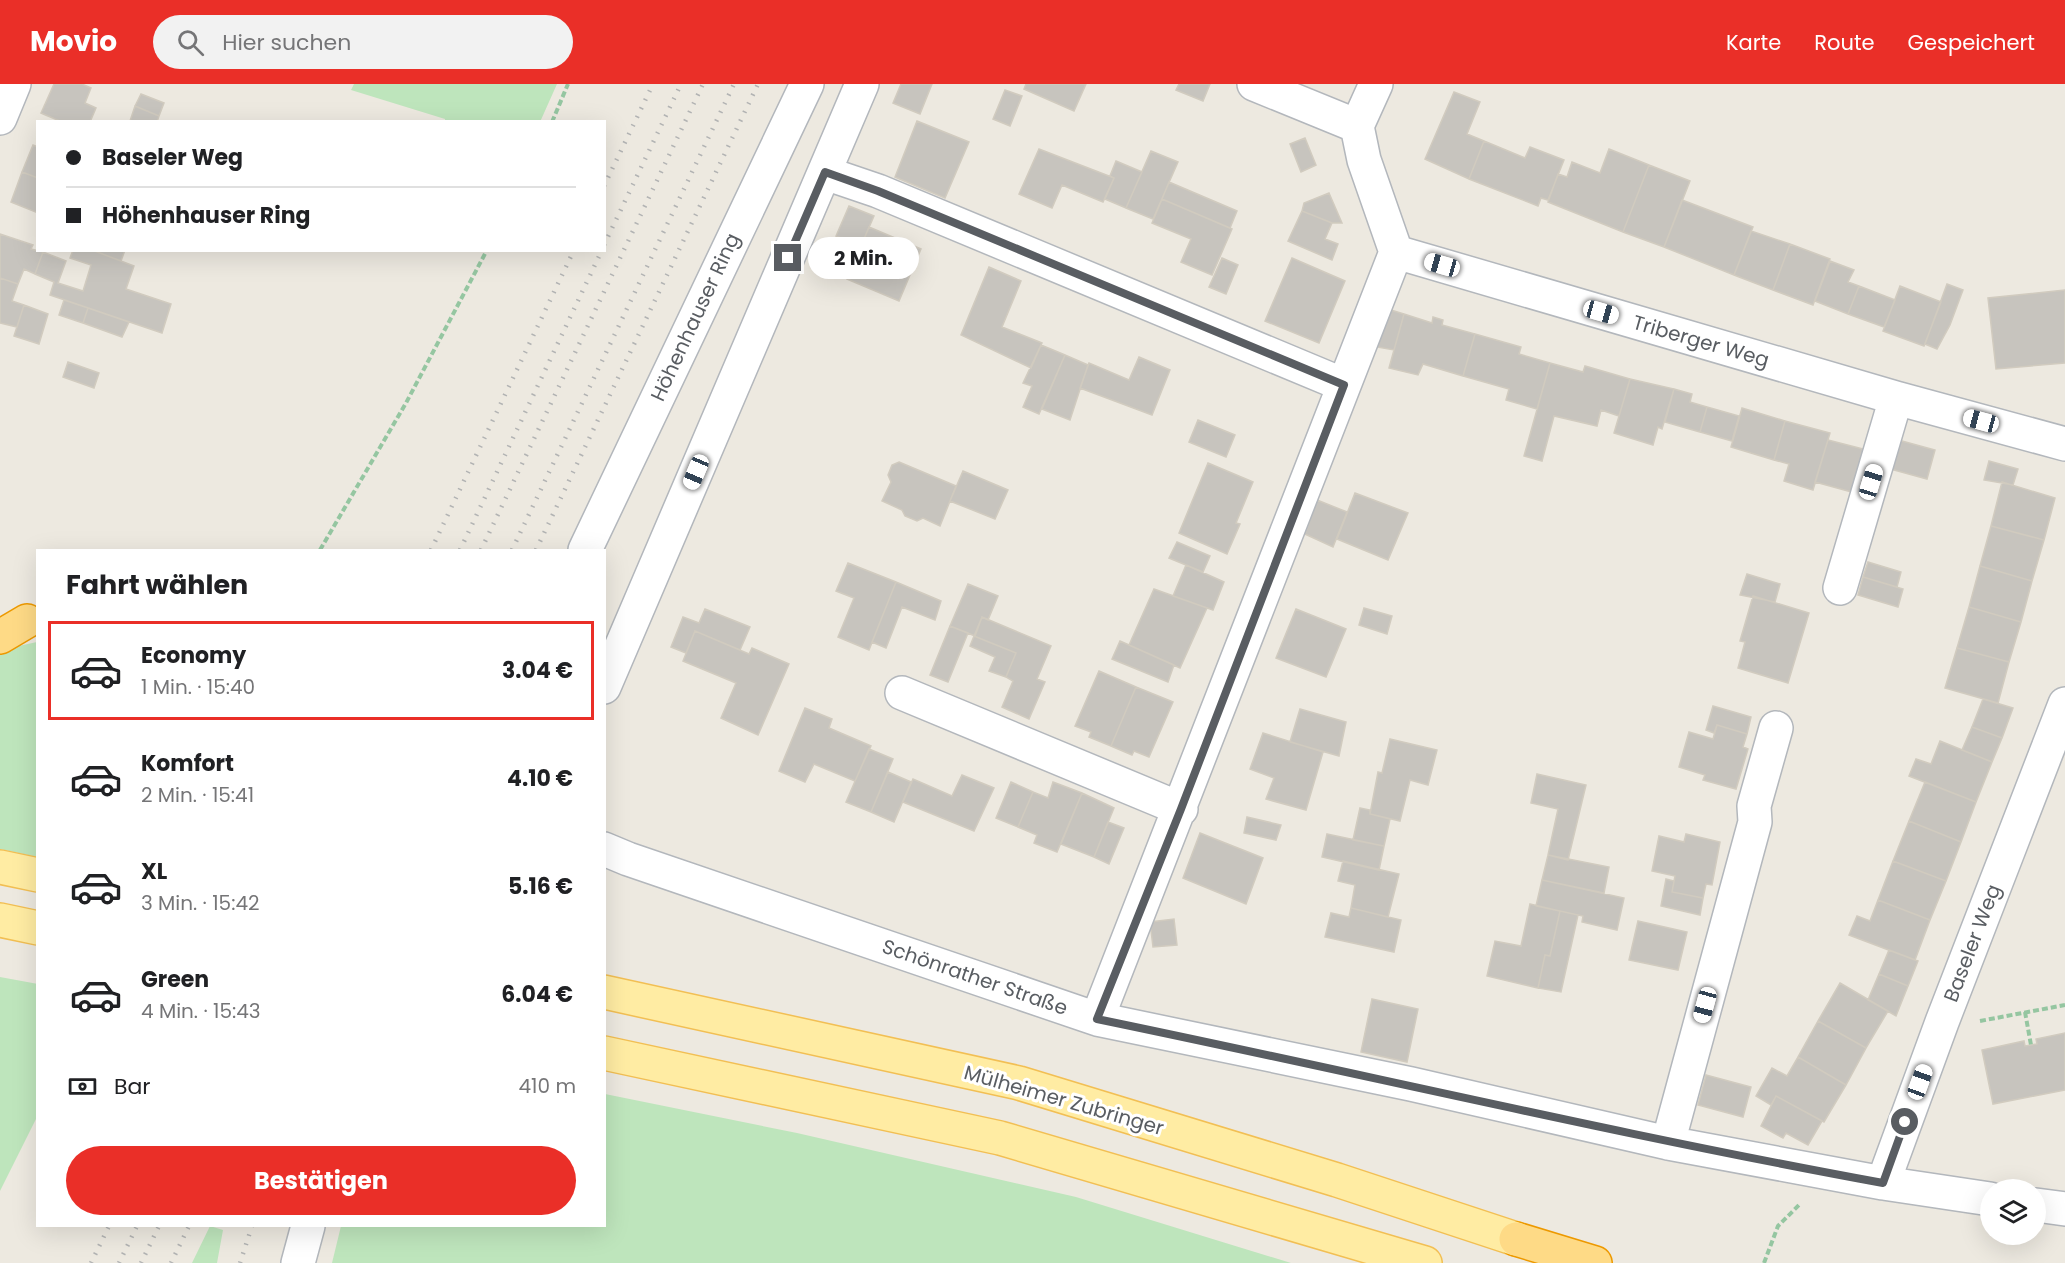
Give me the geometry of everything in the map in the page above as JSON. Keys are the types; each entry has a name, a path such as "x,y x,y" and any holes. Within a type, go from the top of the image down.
{"highway":[{"path":"1526,1242 1582,1263"},
{"path":"1526,1242 1595,1263"}],"main road":[{"path":"0,867 36,875"},
{"path":"0,920 36,928"},
{"name":"Mülheimer Zubringer","path":"606,992 1019,1083 1337,1180 1526,1242"},
{"path":"606,1053 1000,1138 1425,1263"}],"street":[{"path":"0,118 14,84"},
{"name":"Höhenhauser Ring","path":"585,549 807,84"},
{"path":"606,682 862,84"},
{"path":"1254,84 1357,126"},
{"path":"1097,1019 1181,809 1396,252 1364,160 1357,126 1376,84"},
{"path":"825,172 878,191 1344,385"},
{"name":"Triberger Weg","path":"1396,252 1896,398 2065,444"},
{"path":"1840,588 1896,398"},
{"path":"902,693 1181,809"},
{"name":"Baseler Weg","path":"1883,1183 1942,1022 2065,704"},
{"path":"1668,1143 1755,822 1754,806 1776,728"},
{"name":"Schönrather Straße","path":"606,850 1097,1019 1411,1084 1668,1143 1883,1183 1980,1198"},
{"path":"2046,1206 2065,1209"},
{"path":"298,1263 308,1227"}],"path":[{"path":"553,120 568,84"},
{"path":"321,549 401,413 486,252"},
{"path":"1942,1022 1972,1023 2065,1005"},
{"path":"2025,1012 2031,1045"},
{"path":"1764,1263 1778,1226 1795,1207 1806,1201"}],"green space":[{"path":"354,84 557,84 541,120 445,120 351,90"},
{"path":"36,642 36,857 0,849 0,650"},
{"path":"0,977 36,984 36,1119 0,1191"},
{"path":"606,1094 797,1133 1076,1197 1291,1263 332,1263 341,1227 606,1227"},
{"path":"210,1227 223,1230 217,1263 192,1263"}],"building":[{"path":"54,84 82,84 91,88 85,103 96,108 91,120 57,120 41,113"},
{"path":"901,84 932,84 920,114 893,103"},
{"path":"1026,84 1086,84 1074,111 1024,89"},
{"path":"1179,84 1210,84 1203,101 1176,90"},
{"path":"1005,90 1022,96 1010,126 993,119"},
{"path":"1454,92 1480,102 1467,134 1484,141 1469,179 1425,159"},
{"path":"141,94 164,103 159,116 135,106"},
{"path":"135,106 159,116 158,120 130,120"},
{"path":"917,121 969,142 945,198 895,177"},
{"path":"1305,138 1316,165 1301,172 1290,144"},
{"path":"1484,141 1525,158 1530,147 1564,160 1548,200 1541,198 1538,206 1469,179"},
{"path":"33,145 36,146 36,177 22,172"},
{"path":"1039,149 1114,178 1103,202 1062,185 1052,208 1019,194"},
{"path":"1609,149 1649,165 1623,232 1548,202 1558,174 1567,177 1572,162 1600,173"},
{"path":"1151,151 1178,162 1153,219 1126,208"},
{"path":"1116,161 1142,172 1126,208 1105,199 1114,178 1110,176"},
{"path":"1649,165 1690,181 1664,247 1623,232"},
{"path":"22,172 36,177 36,212 11,202"},
{"path":"1169,182 1237,211 1230,228 1162,199"},
{"path":"1329,193 1342,223 1332,223 1302,211 1304,203"},
{"path":"1162,199 1232,229 1212,275 1181,262 1191,239 1152,223"},
{"path":"1682,200 1753,227 1734,275 1664,247"},
{"path":"849,206 874,216 861,246 836,236"},
{"path":"1302,211 1332,223 1325,239 1338,244 1332,260 1288,241"},
{"path":"869,227 921,249 899,301 847,279"},
{"path":"1751,231 1790,244 1773,290 1734,275"},
{"path":"0,234 33,245 31,249 36,252 43,252 35,274 24,269 18,284 0,278"},
{"path":"1790,244 1830,259 1813,305 1773,290"},
{"path":"43,252 66,261 58,283 83,291 91,265 70,258 72,252 97,252 134,266 126,289 171,304 162,333 50,295 54,282 35,274"},
{"path":"97,252 124,252 121,261"},
{"path":"1222,258 1238,265 1226,294 1209,287"},
{"path":"1292,258 1345,281 1319,343 1265,321"},
{"path":"1830,261 1854,270 1848,282 1859,286 1848,314 1815,301"},
{"path":"989,267 1021,281 1002,327 1042,343 1031,368 961,335"},
{"path":"0,278 18,284 12,301 24,305 17,327 0,323"},
{"path":"1947,284 1963,290 1950,325 1937,349 1925,344"},
{"path":"1859,286 1895,300 1884,327 1848,314"},
{"path":"1900,286 1941,302 1924,346 1883,331"},
{"path":"2065,290 2065,363 1996,369 1988,298"},
{"path":"64,300 88,308 83,323 59,315"},
{"path":"24,305 48,314 39,344 14,336"},
{"path":"88,308 129,322 122,337 83,323"},
{"path":"1391,310 1404,314 1394,350 1377,347"},
{"path":"1404,314 1432,323 1433,317 1443,320 1442,325 1475,334 1463,376 1423,364 1418,375 1389,368"},
{"path":"1475,334 1521,347 1519,354 1550,363 1537,409 1506,400 1509,389 1463,376"},
{"path":"1041,345 1065,355 1039,414 1023,407 1032,386 1023,383"},
{"path":"1065,355 1088,365 1070,420 1042,409"},
{"path":"1139,357 1170,370 1152,415 1080,388 1089,363 1129,380"},
{"path":"68,362 99,373 94,388 63,377"},
{"path":"1550,363 1583,372 1585,366 1630,379 1619,416 1601,410 1597,426 1554,416 1542,461 1524,456"},
{"path":"1630,379 1674,389 1662,429 1658,427 1653,445 1614,433"},
{"path":"1674,389 1692,394 1690,402 1707,407 1700,432 1665,422"},
{"path":"1707,407 1739,416 1732,441 1700,432"},
{"path":"1742,408 1785,421 1774,460 1731,447"},
{"path":"1198,420 1235,435 1226,457 1189,442"},
{"path":"1785,421 1830,433 1813,490 1784,481 1789,464 1774,460"},
{"path":"1891,438 1935,450 1927,479 1883,467"},
{"path":"1828,440 1871,451 1859,494 1815,482"},
{"path":"1989,461 2018,469 2013,485 1984,480"},
{"path":"899,462 956,486 940,526 923,518 917,521 905,516 902,510 882,501 891,482 888,475 892,465"},
{"path":"1208,463 1253,482 1236,523 1240,524 1227,554 1179,533"},
{"path":"963,471 1008,490 995,519 950,501"},
{"path":"2002,482 2055,498 2044,540 1991,526"},
{"path":"1355,493 1408,513 1388,560 1337,539"},
{"path":"1317,500 1347,512 1333,547 1305,534"},
{"path":"1991,526 2044,540 2032,581 1980,566"},
{"path":"1177,542 1210,556 1203,572 1169,558"},
{"path":"1868,562 1901,572 1897,587 1863,577"},
{"path":"848,563 896,582 869,650 838,637 854,598 836,591"},
{"path":"1186,565 1224,582 1213,610 1173,596"},
{"path":"1980,566 2032,581 2021,622 1969,607"},
{"path":"1747,574 1780,584 1775,602 1740,595"},
{"path":"1863,577 1903,589 1898,607 1858,595"},
{"path":"896,582 941,601 935,620 902,607 886,648 872,642"},
{"path":"968,584 998,596 988,620 982,617 975,636 950,626"},
{"path":"1154,589 1207,608 1180,668 1129,645"},
{"path":"1753,596 1809,613 1788,683 1738,668 1745,642 1740,641"},
{"path":"1969,607 2021,622 2009,662 1957,648"},
{"path":"1364,608 1392,616 1387,634 1359,625"},
{"path":"705,609 750,627 740,650 695,631 686,653 671,647 683,617 699,623"},
{"path":"1296,609 1346,629 1326,677 1276,658"},
{"path":"982,617 1051,646 1037,679 1045,682 1029,719 1002,707 1013,681 1006,677 1016,653 974,636"},
{"path":"950,626 968,633 948,682 930,675"},
{"path":"695,631 749,654 752,648 789,664 758,735 721,718 736,683 683,661"},
{"path":"974,636 1016,653 1006,677 989,671 995,657 970,646"},
{"path":"1120,641 1174,665 1168,682 1112,659"},
{"path":"1957,648 2009,662 1998,703 1945,688"},
{"path":"1099,671 1136,687 1111,746 1089,737 1091,732 1075,726"},
{"path":"1136,687 1173,702 1149,757 1134,751 1132,755 1111,746"},
{"path":"1983,699 2013,708 2002,738 1972,727"},
{"path":"1713,706 1751,717 1747,734 1717,725 1714,733 1706,730"},
{"path":"805,708 832,719 829,728 871,746 855,781 814,764 805,782 779,771"},
{"path":"1300,709 1346,722 1339,756 1290,742"},
{"path":"1717,725 1747,734 1743,747 1748,749 1736,789 1703,780 1705,775 1679,767 1689,732 1713,739"},
{"path":"1972,727 2002,738 1992,762 1962,750"},
{"path":"1263,733 1323,752 1306,810 1266,799 1274,778 1250,769"},
{"path":"1390,739 1437,750 1428,785 1410,780 1400,821 1370,814 1378,772 1382,773"},
{"path":"1940,741 1992,762 1976,802 1909,776 1916,759 1931,764"},
{"path":"869,749 893,759 871,812 846,802"},
{"path":"888,772 911,782 894,822 871,812"},
{"path":"1537,774 1586,785 1568,860 1548,855 1558,809 1531,803"},
{"path":"962,775 994,788 974,831 903,802 913,779 952,796"},
{"path":"1011,782 1033,792 1018,827 996,818"},
{"path":"1053,782 1082,793 1057,852 1034,843 1037,835 1018,827 1033,792 1048,798"},
{"path":"1925,782 1976,802 1961,842 1909,821"},
{"path":"1082,793 1114,808 1094,857 1061,844"},
{"path":"1360,808 1370,810 1370,814 1390,819 1384,846 1353,840"},
{"path":"1247,817 1281,825 1276,840 1244,833"},
{"path":"1909,821 1961,842 1946,881 1893,861"},
{"path":"1108,822 1124,828 1109,864 1094,857"},
{"path":"1200,833 1263,858 1246,904 1183,878"},
{"path":"1327,834 1384,846 1379,870 1322,857"},
{"path":"1686,834 1720,842 1712,885 1706,884 1703,898 1672,892 1675,876 1652,871 1659,836 1684,842"},
{"path":"1548,855 1609,867 1604,893 1542,880"},
{"path":"1343,861 1399,874 1388,917 1351,908 1355,885 1338,881"},
{"path":"1893,861 1946,881 1930,920 1878,900"},
{"path":"1666,879 1674,881 1672,892 1703,898 1700,915 1661,906"},
{"path":"1542,880 1624,898 1617,930 1582,922 1583,916 1536,906"},
{"path":"1878,900 1930,920 1915,960 1849,935 1857,916 1870,921"},
{"path":"1530,904 1560,911 1550,956 1545,955 1538,988 1487,976 1495,941 1521,946"},
{"path":"1351,908 1401,920 1394,952 1325,937 1331,913 1349,917"},
{"path":"1560,911 1578,915 1561,992 1538,988 1545,955 1550,956"},
{"path":"1174,919 1177,945 1153,947 1150,922"},
{"path":"1638,921 1687,932 1678,970 1629,960"},
{"path":"1889,950 1918,961 1908,986 1879,974"},
{"path":"1879,974 1908,986 1896,1016 1868,1000"},
{"path":"1840,983 1888,1011 1866,1048 1818,1021"},
{"path":"1372,999 1418,1009 1407,1062 1361,1052"},
{"path":"1818,1021 1866,1048 1846,1085 1798,1057"},
{"path":"2065,1033 2065,1090 1993,1104 1982,1050 2024,1041 2025,1046 2037,1044 2036,1039"},
{"path":"1798,1057 1846,1085 1824,1122 1776,1096 1771,1105 1756,1096 1772,1068 1787,1076"},
{"path":"1706,1075 1751,1087 1743,1117 1698,1105"},
{"path":"1776,1096 1822,1121 1808,1145 1786,1133 1783,1138 1761,1126"}],"railway":[{"path":"606,182 653,84"},
{"path":"606,241 681,84"},
{"path":"481,549 703,84"},
{"path":"512,549 734,84"},
{"path":"536,549 758,84"},
{"path":"431,549 573,252"},
{"path":"460,549 601,252"},
{"path":"91,1263 109,1227"},
{"path":"119,1263 137,1227"},
{"path":"141,1263 159,1227"},
{"path":"171,1263 189,1227"},
{"path":"240,1263 252,1227"}],"route":[{"path":"788,258 825,172 878,191 1344,385 1181,809 1097,1019 1411,1084 1668,1143 1883,1183 1905,1122"}]}
